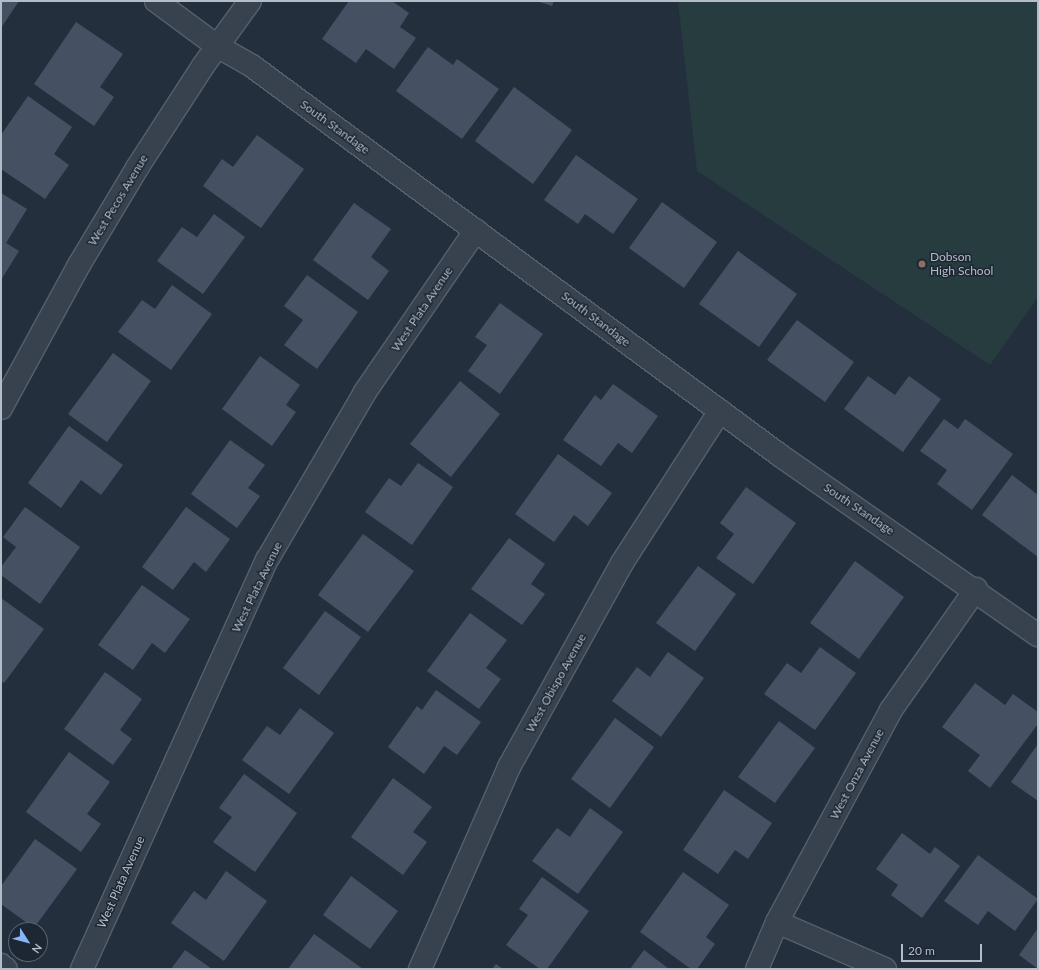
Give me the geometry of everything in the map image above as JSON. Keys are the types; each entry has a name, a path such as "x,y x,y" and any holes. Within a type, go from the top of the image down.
{"street":[{"name":"South Standage","path":"156,1 217,46 252,66 720,411 976,589 1038,634"},
{"name":"West Pecos Avenue","path":"1,408 25,362 117,200 217,46 250,1"},
{"name":"West Plata Avenue","path":"82,969 268,560 366,392 476,230"},
{"name":"West Obispo Avenue","path":"420,969 513,761 622,563 720,411"},
{"name":"West Onza Avenue","path":"756,969 777,922 891,710 976,589"},
{"path":"777,922 885,969"},
{"path":"1,966 6,969"}],"green space":[{"name":"Dobson High School","path":"678,1 1038,1 1038,297 990,365 697,171"}],"building":[{"path":"1,1 19,1 1,28"},
{"path":"349,1 392,1 409,13 400,27 416,38 394,69 366,49 356,63 322,39"},
{"path":"536,1 554,1 552,6"},
{"path":"76,22 123,54 100,87 114,97 94,126 34,84"},
{"path":"428,47 453,65 457,59 499,89 462,139 396,91"},
{"path":"514,87 572,130 533,184 475,141"},
{"path":"28,96 72,127 54,154 69,165 45,199 1,169 1,135"},
{"path":"257,135 304,169 261,228 203,186 222,159 233,167"},
{"path":"576,155 638,199 613,234 585,214 578,224 544,200"},
{"path":"1,193 27,209 6,243 19,251 1,280"},
{"path":"662,202 717,242 684,288 629,248"},
{"path":"354,203 391,229 371,257 389,271 368,300 313,260"},
{"path":"214,214 245,237 203,294 157,261 182,227 197,237"},
{"path":"738,251 797,294 759,347 699,304"},
{"path":"307,275 358,312 317,369 284,345 303,320 284,306"},
{"path":"172,285 212,314 171,370 118,332 142,300 155,309"},
{"path":"500,303 543,334 500,394 468,371 487,345 475,337"},
{"path":"797,320 854,362 825,402 767,360"},
{"path":"113,353 151,381 107,442 68,414"},
{"path":"260,356 300,385 286,405 296,412 272,446 222,409"},
{"path":"868,376 895,395 909,376 941,399 903,452 844,409"},
{"path":"460,381 500,414 451,477 410,444"},
{"path":"613,384 658,416 632,453 618,443 601,466 563,440 595,395 601,400"},
{"path":"944,419 958,429 965,419 1013,454 972,510 937,484 947,470 920,451"},
{"path":"69,426 123,465 101,495 81,480 61,508 28,483"},
{"path":"230,440 265,465 248,488 260,496 237,528 191,494"},
{"path":"558,454 612,493 588,526 574,515 554,542 515,514"},
{"path":"418,463 453,487 412,545 365,512 389,478 401,486"},
{"path":"1012,475 1038,495 1038,557 982,515"},
{"path":"746,487 796,523 753,584 716,558 734,534 720,523"},
{"path":"25,507 80,547 40,604 1,575 1,567 16,547 3,537"},
{"path":"186,507 230,539 206,572 194,562 173,590 142,567"},
{"path":"363,534 414,571 368,632 318,595"},
{"path":"509,538 545,564 531,584 545,594 522,625 471,589"},
{"path":"855,561 904,597 859,659 810,623"},
{"path":"698,566 736,594 695,651 656,623"},
{"path":"142,585 190,619 165,653 152,643 133,670 98,645"},
{"path":"1,598 44,629 4,683 1,681"},
{"path":"325,611 361,637 319,695 283,668"},
{"path":"470,613 507,640 486,668 501,679 479,709 427,671"},
{"path":"820,647 856,673 815,730 764,694 787,663 801,673"},
{"path":"668,652 704,678 661,737 612,701 637,667 650,677"},
{"path":"105,672 142,699 120,730 132,739 113,765 64,729"},
{"path":"975,683 1005,705 1013,694 1038,712 1038,724 990,788 968,771 980,755 942,727"},
{"path":"436,690 481,722 457,755 444,746 424,774 388,747 417,706 422,710"},
{"path":"300,708 334,733 289,794 242,760 267,726 280,735"},
{"path":"615,718 654,747 610,808 571,779"},
{"path":"779,721 815,748 775,803 738,777"},
{"path":"1038,744 1038,801 1011,782"},
{"path":"69,752 110,782 87,814 101,824 81,852 26,812"},
{"path":"244,774 297,813 255,872 213,842 232,817 219,808"},
{"path":"393,778 432,807 413,832 427,842 403,875 351,837"},
{"path":"724,790 772,823 748,859 735,850 718,874 683,850"},
{"path":"590,808 623,832 578,894 532,861 557,828 570,837"},
{"path":"902,833 930,854 935,847 960,866 922,918 891,895 898,885 876,869"},
{"path":"35,839 77,869 38,922 26,922 1,904 1,886"},
{"path":"978,855 1038,899 1015,931 988,911 978,925 944,901"},
{"path":"226,871 267,901 224,961 171,923 194,891 206,900"},
{"path":"683,872 729,905 706,937 715,944 697,969 691,969 640,932"},
{"path":"351,876 398,911 370,949 323,915"},
{"path":"542,877 589,911 547,969 540,969 506,945 528,915 519,909"},
{"path":"1038,928 1038,969 1019,955"},
{"path":"314,934 363,969 288,969"},
{"path":"185,950 212,969 171,969"},
{"path":"644,950 669,969 630,969"},
{"path":"496,964 503,969 492,969"}],"place":[{"name":"Dobson High School","path":"922,264"}]}
